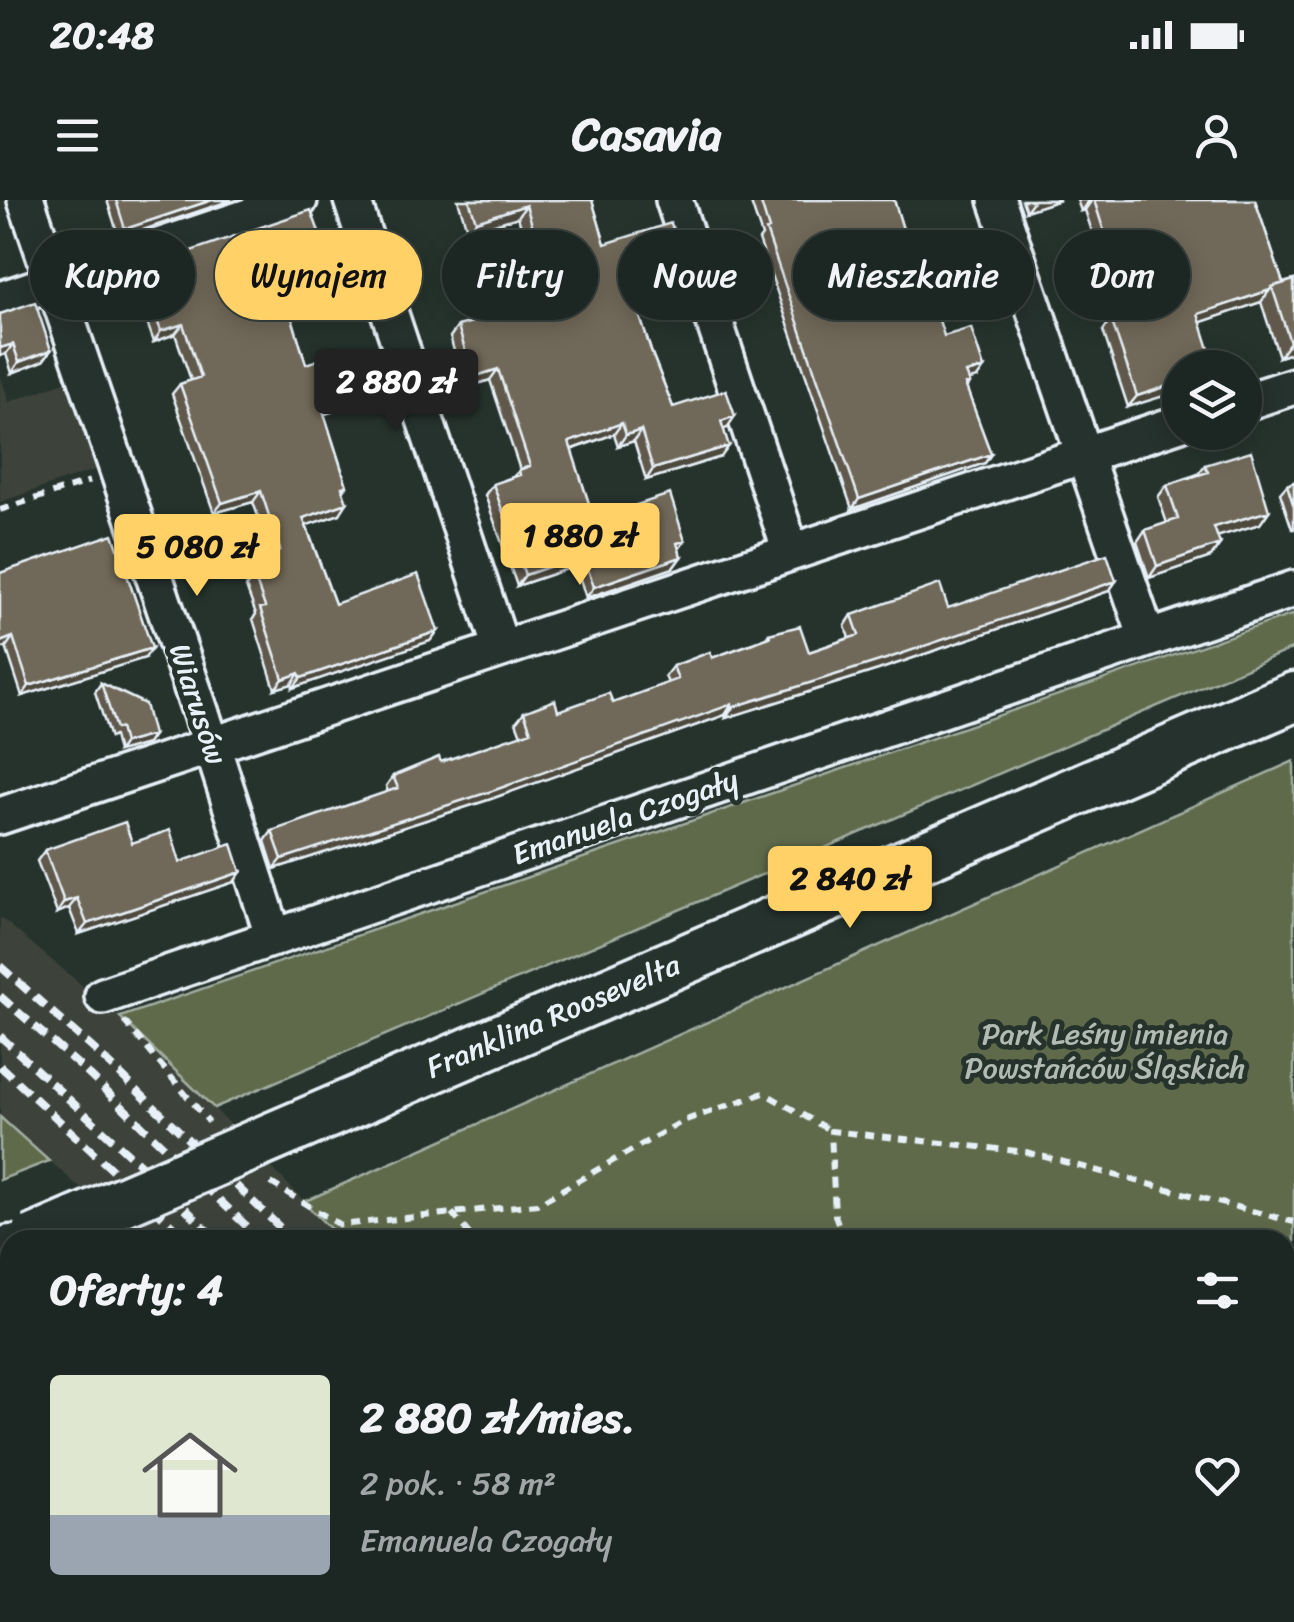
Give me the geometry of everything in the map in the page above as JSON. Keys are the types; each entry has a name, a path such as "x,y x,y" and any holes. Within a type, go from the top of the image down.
{"street":[{"name":"Wiarusów","path":"26,200 36,230"},
{"path":"195,235 299,200"},
{"path":"352,200 501,648"},
{"path":"674,200 791,552"},
{"path":"997,200 1147,638"},
{"path":"0,300 30,290"},
{"name":"Wiarusów","path":"67,320 274,938"},
{"path":"1262,396 1294,386"},
{"path":"0,816 1162,429"},
{"name":"Emanuela Czogały","path":"103,996 1294,589"},
{"name":"Franklina Roosevelta","path":"56,1230 1294,697"}],"path":[{"path":"0,510 119,471"},
{"path":"466,1230 451,1212 537,1204 684,1121 764,1093 830,1131 1026,1152 1294,1222"},
{"path":"830,1131 835,1215 840,1230"}],"shaded area":[{"path":"0,375 9,402 76,378 106,466 0,502"},
{"path":"0,917 120,1017 332,1230 128,1230 0,1117"}],"green space":[{"path":"1294,614 1294,648 214,1108 120,1017"},
{"name":"Park Leśny imienia Powstańców Śląskich","path":"1294,761 1294,1230 332,1230 303,1202"},
{"path":"0,1117 49,1161 0,1180"}],"building":[{"path":"116,200 212,200 125,229"},
{"path":"469,200 592,200 605,244 618,240 618,320 641,320 673,407 726,390 735,416 721,421 729,446 653,469 641,430 626,435 622,423 569,442 594,519 670,494 685,541 677,543 681,557 594,587 583,555 525,575 493,484 520,475 519,470 530,466 498,369 473,377 458,326 479,320 598,320 598,230 534,230 526,205 476,221"},
{"path":"760,200 894,200 903,230 793,230 793,308 773,250 773,230 766,230 769,229"},
{"path":"1094,200 1255,200 1283,283 1198,314 1209,350 1162,350 1162,388 1137,396 1111,320 1190,320 1190,230 1104,230"},
{"path":"311,210 318,230 252,230"},
{"path":"671,223 673,230 649,230"},
{"path":"215,243 215,320 293,320 306,364 351,349 365,392 322,407 347,486 342,487 347,503 303,518 335,604 418,574 438,631 301,678 299,673 283,679 254,576 260,574 255,559 280,550 261,491 222,503 180,384 201,377 183,324 161,331 157,320 195,320 195,250"},
{"path":"1294,280 1294,340 1290,342 1272,287"},
{"path":"30,304 30,320 41,320 51,350 19,362 13,344 0,348 0,314"},
{"path":"797,320 939,320 944,336 971,328 984,368 966,373 970,383 965,384 991,454 859,499"},
{"path":"1251,451 1269,511 1214,527 1220,544 1157,566 1145,530 1178,519 1167,485 1208,472 1205,465"},
{"path":"1294,482 1294,507 1287,485"},
{"path":"113,534 152,648 29,686 13,637 0,642 0,573"},
{"path":"1107,554 1116,581 886,659 733,707 732,704 495,790 282,859 272,831 398,788 393,776 439,757 441,762 531,731 524,712 555,700 558,711 609,693 613,703 678,679 673,666 710,652 712,658 770,637 769,634 800,626 809,652 859,635 852,615 940,584 948,608"},
{"path":"101,683 145,704 153,735 124,743"},
{"path":"125,822 132,843 170,830 180,862 232,844 241,872 87,924 77,898 64,902 45,850"}],"railway":[{"path":"0,966 98,1053 283,1230"},
{"path":"0,996 82,1068 251,1230"},
{"path":"0,1036 207,1230"},
{"path":"0,1066 177,1230"}]}
